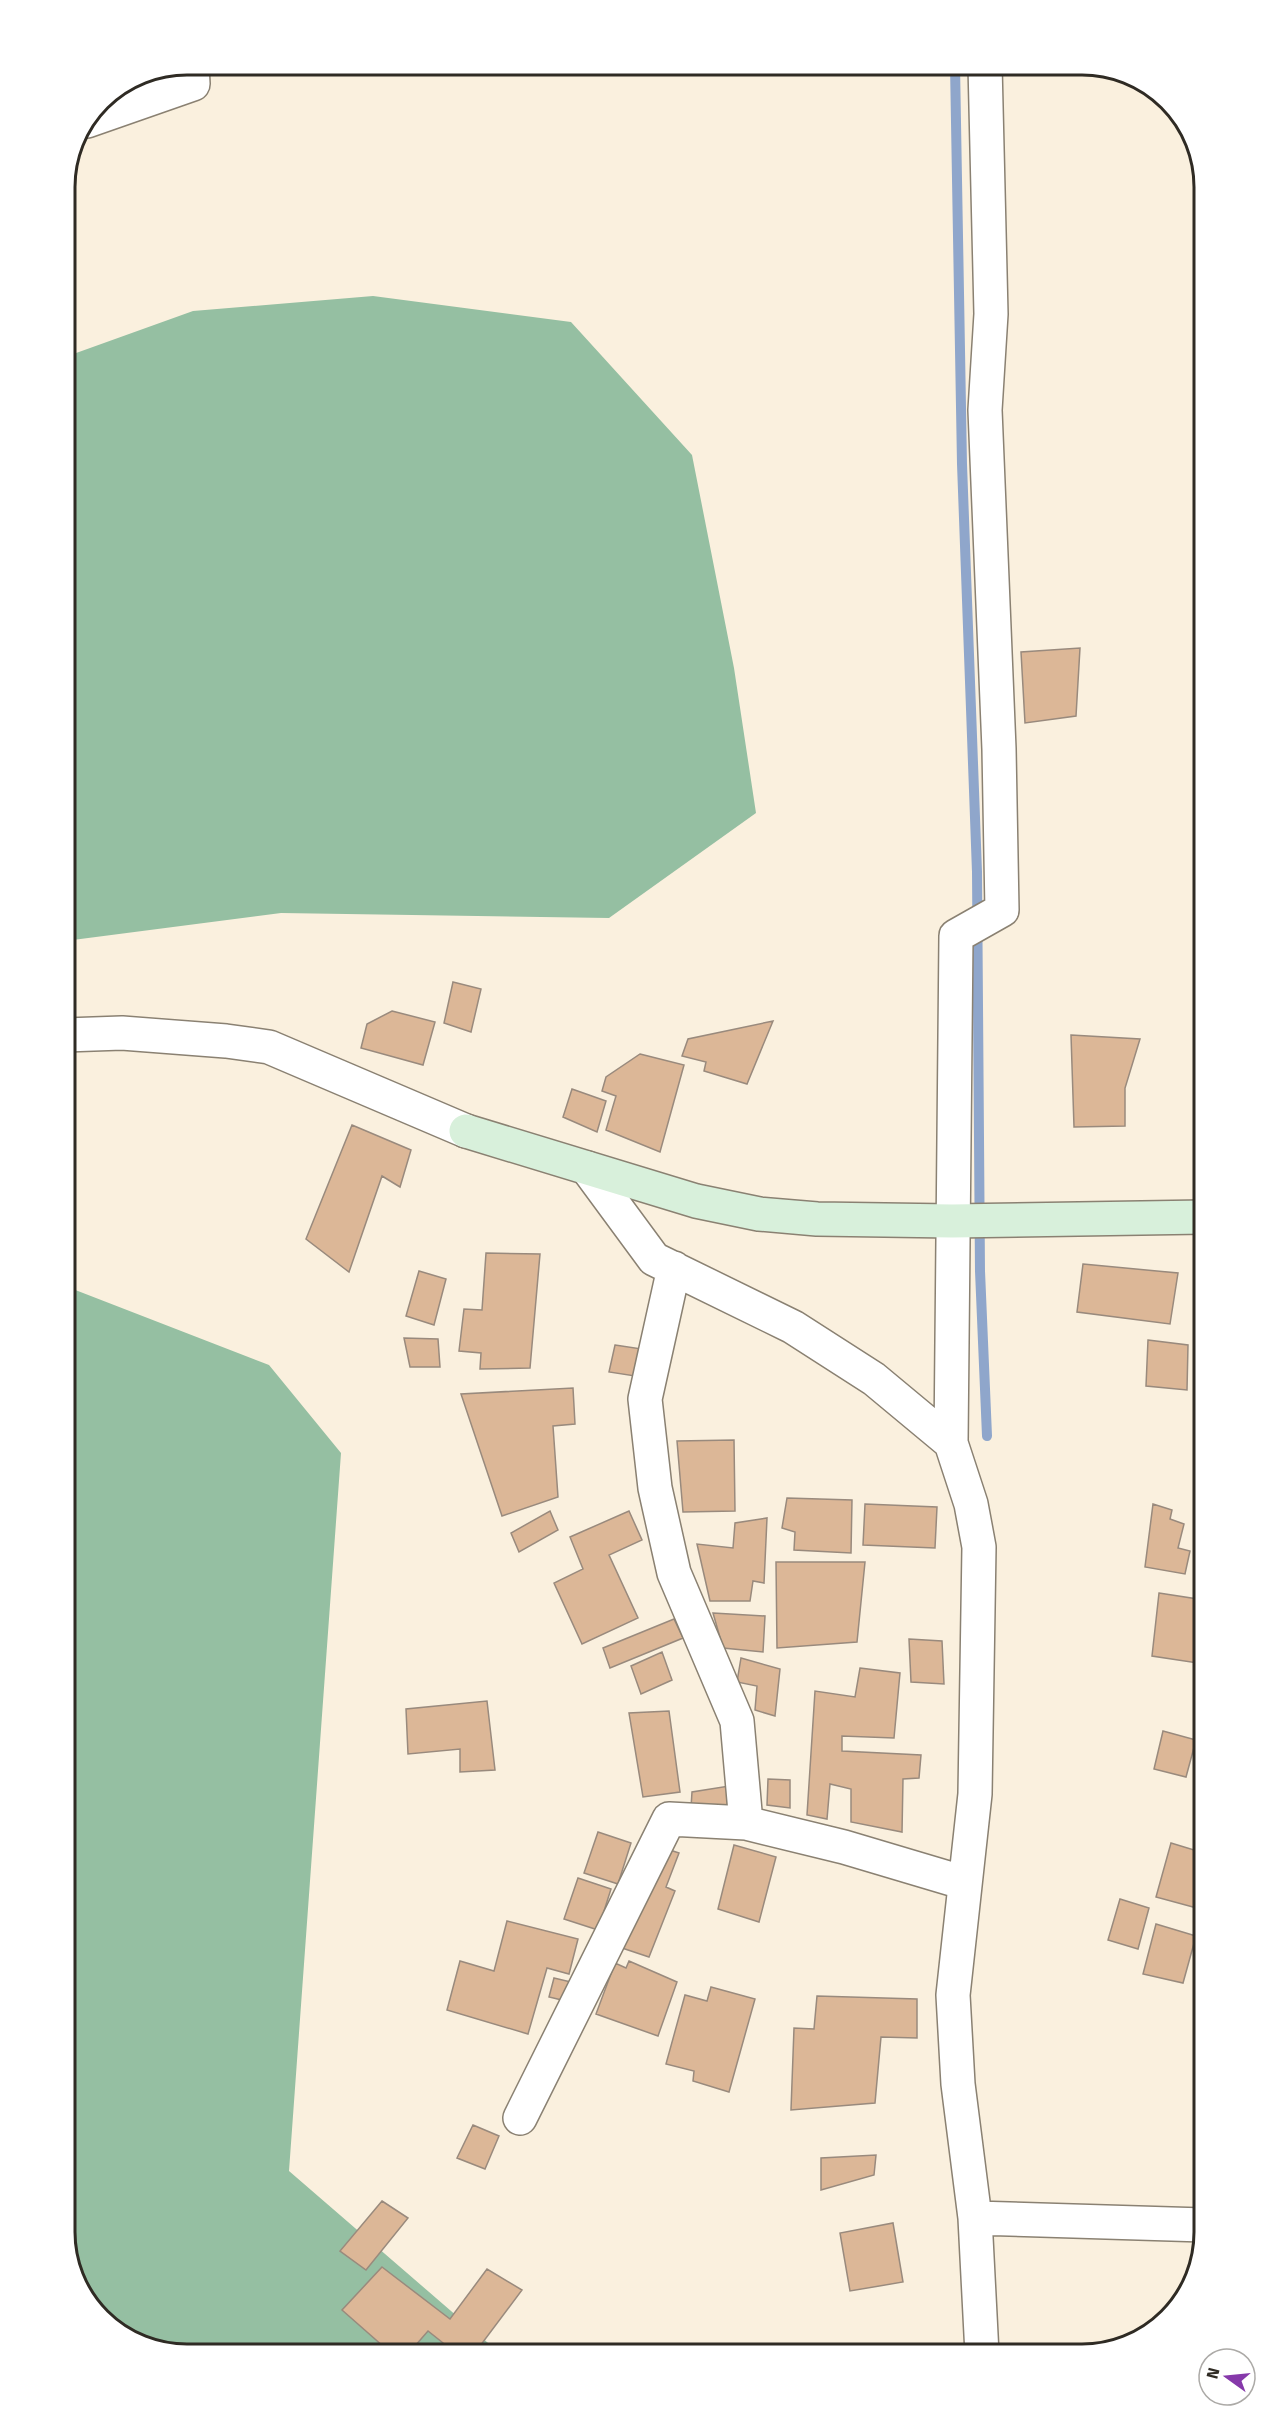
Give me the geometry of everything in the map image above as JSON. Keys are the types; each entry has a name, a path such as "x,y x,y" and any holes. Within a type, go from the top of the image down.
{"street":[{"path":"100,116 193,84 193,75"},
{"path":"981,2344 975,2218 958,2084 953,1995 975,1794 979,1547 970,1504 951,1443 969,1221 956,936 1002,910 999,749 985,410 991,314 985,75"},
{"path":"75,1035 122,1033 226,1041 269,1047 466,1131 696,1201 759,1214 817,1219 969,1221 1194,1217"},
{"path":"586,1168 654,1258 794,1327 874,1379 951,1443"},
{"path":"674,1268 645,1399 655,1488 674,1573 737,1721 746,1823"},
{"path":"520,2118 669,1819 746,1823 844,1846 965,1883"},
{"path":"975,2218 1194,2225"}],"green space":[{"path":"373,296 571,322 692,455 734,668 756,813 609,918 281,913 75,940 75,353 193,311"},
{"path":"75,1290 269,1365 341,1453 289,2171 489,2344 180,2344 165,2342 144,2335 119,2321 98,2300 84,2275 77,2254 75,2232"}],"building":[{"path":"1080,648 1076,716 1025,723 1021,652"},
{"path":"453,982 481,989 471,1032 444,1023"},
{"path":"392,1011 435,1022 423,1065 361,1048 367,1024"},
{"path":"773,1021 747,1084 704,1071 706,1062 682,1056 688,1039"},
{"path":"1071,1035 1140,1039 1125,1088 1125,1126 1074,1127"},
{"path":"640,1054 684,1065 660,1152 606,1130 616,1096 602,1091 606,1077"},
{"path":"572,1089 606,1101 597,1132 563,1117"},
{"path":"352,1125 411,1150 400,1187 382,1176 349,1272 306,1239"},
{"path":"486,1253 540,1254 530,1368 480,1369 481,1353 459,1351 464,1309 482,1310"},
{"path":"1083,1264 1178,1273 1170,1324 1077,1312"},
{"path":"419,1271 446,1279 434,1325 406,1316"},
{"path":"404,1338 438,1339 440,1367 410,1367"},
{"path":"1148,1340 1188,1345 1187,1390 1146,1386"},
{"path":"615,1345 642,1349 635,1376 609,1372"},
{"path":"573,1388 575,1424 553,1426 558,1497 502,1516 461,1394"},
{"path":"734,1440 735,1511 683,1512 677,1441"},
{"path":"787,1498 852,1500 851,1553 794,1550 795,1532 782,1528"},
{"path":"865,1504 937,1507 935,1548 863,1545"},
{"path":"1153,1504 1172,1510 1170,1519 1184,1524 1178,1548 1190,1551 1185,1574 1145,1567"},
{"path":"550,1511 558,1530 519,1552 511,1533"},
{"path":"629,1511 642,1540 609,1555 638,1618 582,1644 554,1583 583,1569 570,1537"},
{"path":"767,1518 764,1583 753,1581 750,1601 710,1601 697,1544 733,1548 735,1523"},
{"path":"776,1562 865,1562 857,1642 777,1648"},
{"path":"1159,1593 1194,1598 1194,1662 1152,1656"},
{"path":"713,1613 765,1616 763,1652 723,1648"},
{"path":"674,1619 683,1638 610,1668 603,1648"},
{"path":"909,1639 942,1641 944,1684 911,1682"},
{"path":"662,1652 672,1680 641,1694 631,1666"},
{"path":"741,1658 780,1669 775,1716 755,1710 757,1686 737,1682"},
{"path":"860,1668 900,1673 894,1738 842,1736 842,1751 921,1755 919,1778 903,1779 902,1832 851,1822 851,1789 830,1784 827,1819 807,1815 815,1691 855,1697"},
{"path":"487,1701 495,1770 460,1772 460,1749 408,1754 406,1709"},
{"path":"669,1711 680,1792 643,1797 629,1713"},
{"path":"1163,1731 1194,1739 1186,1777 1154,1769"},
{"path":"768,1779 790,1780 790,1808 767,1805"},
{"path":"729,1786 732,1806 691,1808 692,1792"},
{"path":"598,1832 631,1843 618,1884 584,1873"},
{"path":"1171,1843 1194,1850 1194,1907 1156,1897"},
{"path":"734,1845 776,1857 759,1922 718,1909"},
{"path":"661,1847 679,1853 666,1887 675,1891 649,1957 622,1948"},
{"path":"578,1878 611,1889 598,1930 564,1919"},
{"path":"1120,1899 1149,1908 1138,1949 1108,1940"},
{"path":"507,1921 578,1939 569,1974 547,1968 528,2034 447,2010 460,1961 494,1971"},
{"path":"1156,1924 1194,1935 1183,1983 1143,1974"},
{"path":"629,1961 677,1982 658,2036 596,2014 615,1963 626,1968"},
{"path":"554,1978 571,1982 566,2001 549,1997"},
{"path":"711,1987 755,1999 729,2092 693,2081 694,2071 666,2064 685,1995 707,2001"},
{"path":"817,1996 917,1999 917,2038 881,2037 875,2103 791,2110 794,2028 814,2029"},
{"path":"473,2125 499,2136 485,2169 457,2158"},
{"path":"876,2155 874,2175 821,2190 821,2158"},
{"path":"382,2201 408,2218 366,2270 340,2251"},
{"path":"893,2223 903,2282 850,2291 840,2233"},
{"path":"382,2267 450,2319 487,2269 522,2290 482,2344 444,2344 428,2331 417,2344 381,2344 342,2310"}],"waterway":[{"path":"955,75 962,464 977,872 980,1271 987,1436"}]}
